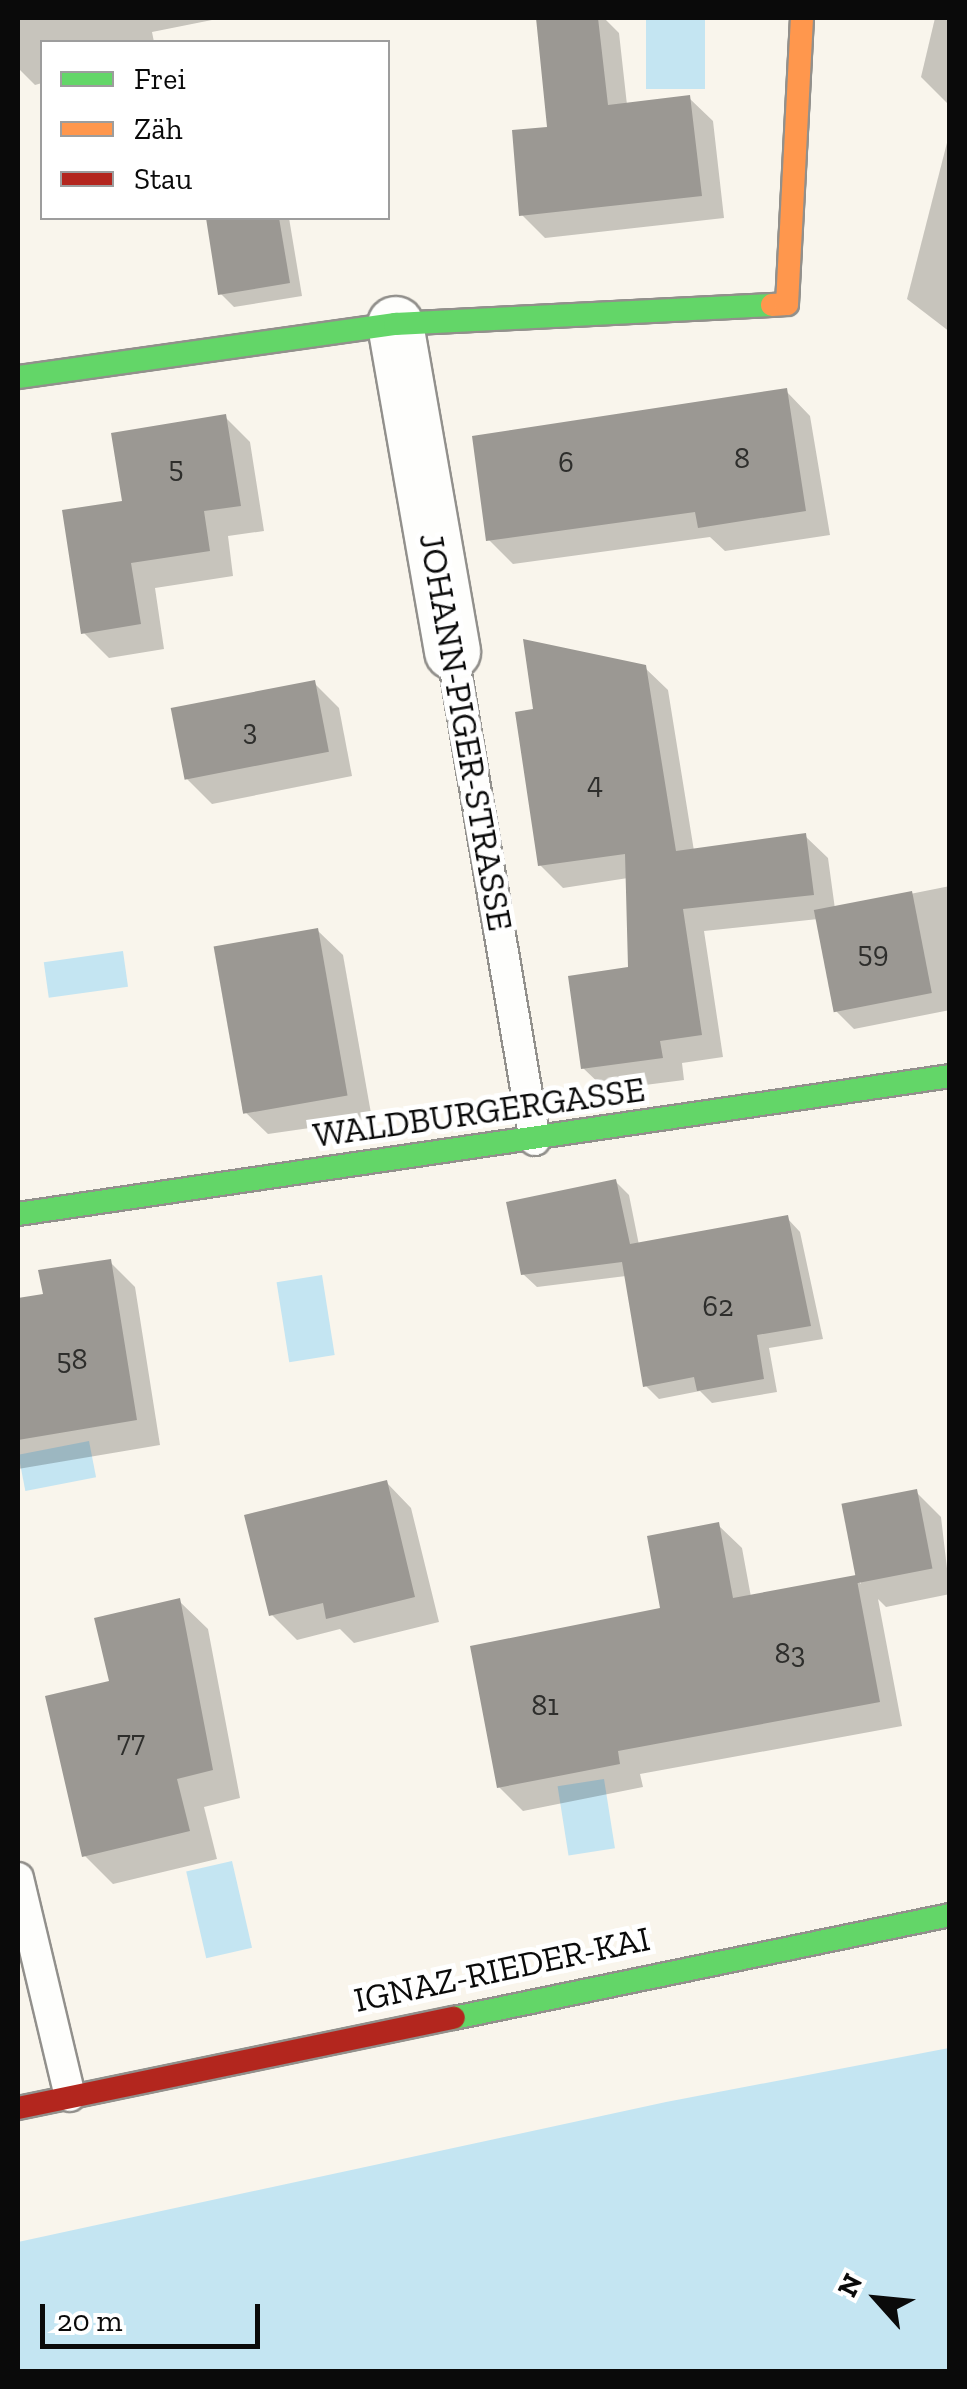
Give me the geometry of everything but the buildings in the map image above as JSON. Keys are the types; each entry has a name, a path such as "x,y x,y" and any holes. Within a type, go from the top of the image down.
{"street":[{"path":"18,377 395,324 788,304 802,18"},
{"name":"JOHANN-PIGER-STRASSE","path":"395,324 452,652"},
{"name":"WALDBURGERGASSE","path":"18,1214 950,1076"},
{"name":"IGNAZ-RIEDER-KAI","path":"18,2108 950,1915"}],"lane":[{"name":"JOHANN-PIGER-STRASSE","path":"452,652 535,1140"},
{"path":"18,1878 70,2096"}],"water":[{"path":"646,18 705,18 705,89 646,89"},
{"path":"123,951 128,987 49,998 44,962"},
{"path":"322,1275 335,1355 289,1362 277,1282"},
{"path":"89,1441 96,1477 25,1491 18,1455"},
{"path":"604,1779 615,1848 569,1855 558,1786"},
{"path":"232,1861 252,1948 206,1958 186,1872"},
{"path":"949,2048 949,2371 18,2371 18,2242 666,2102"}],"traffic: fast":[{"path":"18,377 395,324 772,305"},
{"path":"18,1214 950,1076"},
{"path":"454,2018 950,1915"}],"traffic: slow":[{"path":"772,305 787,304 802,18"}],"traffic: jam":[{"path":"18,2108 454,2018"}]}
